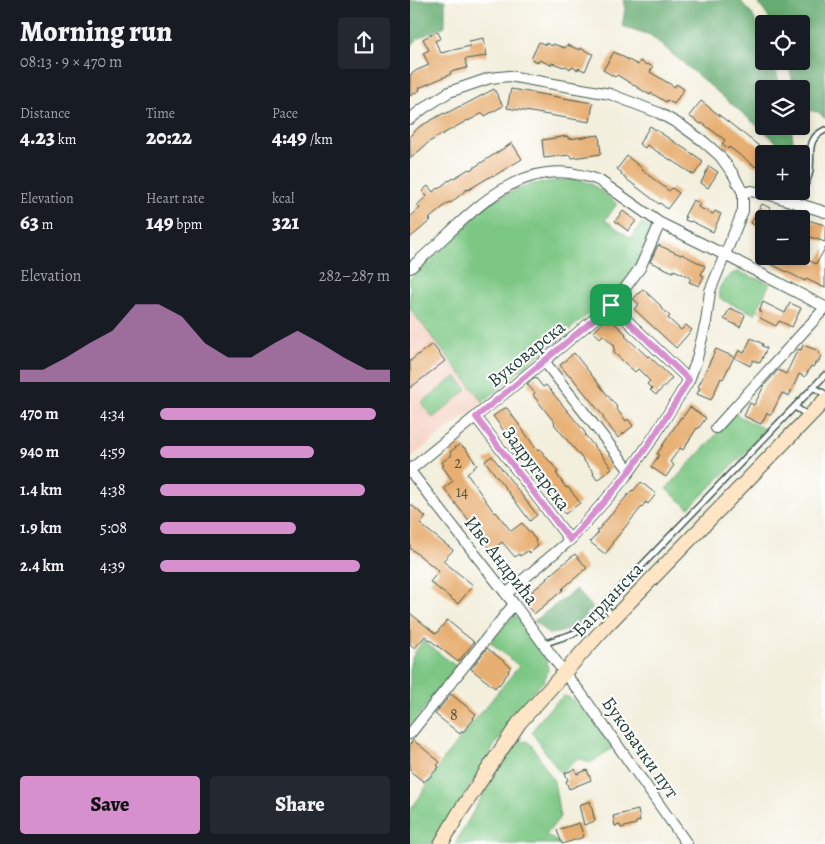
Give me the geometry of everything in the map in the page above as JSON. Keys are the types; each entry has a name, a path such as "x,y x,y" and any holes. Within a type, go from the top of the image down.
{"main road":[{"name":"Багрданска","path":"441,844 515,728 613,618 825,400"}],"street":[{"path":"410,119 450,92 490,78 509,76 610,94 659,113 703,140 720,156 734,174 743,193 743,211 710,291 706,322 689,380 655,435 612,493 570,540 506,594"},
{"path":"410,268 454,228 494,195 510,185 544,174 560,172 591,177 600,181 660,223 825,307 716,428"},
{"path":"743,193 752,191 771,195 825,212"},
{"name":"Вуковарска","path":"410,470 611,305 640,268 660,223"},
{"path":"611,305 689,380"},
{"path":"544,361 630,471"},
{"name":"Задругарска","path":"476,417 570,540"},
{"name":"Иве Андрића","path":"410,470 564,672"},
{"path":"410,734 514,604"},
{"name":"Буковачки пут","path":"564,672 687,844"}],"lane":[{"path":"793,203 804,188 809,176 812,144 818,134 825,130"},
{"path":"544,644 579,631 825,375"},
{"path":"813,387 825,394"},
{"path":"795,407 810,416"},
{"path":"604,604 613,618"}],"shaded area":[{"path":"410,309 483,402 410,458"}],"green space":[{"path":"410,0 445,0 445,26 419,38 410,47"},
{"path":"623,0 740,0 755,20 755,70 776,70 778,80 755,80 755,124 650,35 622,26 625,10"},
{"path":"756,0 825,0 825,119 818,112 810,111 810,80 792,80 790,70 810,70 810,15 767,15"},
{"path":"768,135 792,135 794,145 780,145"},
{"path":"576,179 590,183 617,204 605,220 631,238 642,223 652,229 632,273 617,290 483,402 410,309 410,278 425,266 488,203 527,185"},
{"path":"738,272 770,283 755,314 720,299 719,290 726,278"},
{"path":"456,376 467,390 433,418 421,403"},
{"path":"735,414 768,431 689,508 666,489"},
{"path":"576,589 593,608 574,626 563,632 548,634 534,621"},
{"path":"513,616 518,617 547,661 548,671 544,681 510,716 507,725 435,844 410,844 410,810 445,757 519,666 490,642"},
{"path":"423,641 457,667 410,726 410,663"},
{"path":"564,696 570,698 584,710 613,748 590,763 578,758 561,774 532,733 546,713"},
{"path":"526,741 531,744 554,781 560,817 546,835 560,844 455,844 505,755 520,742"}],"building":[{"path":"437,31 441,38 435,41 441,53 470,46 469,41 484,38 487,56 465,59 467,68 450,72 451,74 419,88 420,90 410,96 410,75 429,65 423,53 429,50 423,39"},
{"path":"539,42 565,48 567,45 593,54 585,71 552,63 551,65 531,59"},
{"path":"614,52 638,65 640,61 653,67 650,72 675,87 676,84 684,89 674,104 667,100 666,102 651,93 650,95 617,75 615,77 603,70"},
{"path":"494,89 503,106 485,116 483,113 468,120 441,135 429,142 410,159 410,136 419,127"},
{"path":"511,89 593,103 590,122 507,108"},
{"path":"701,101 758,145 755,145 755,166 722,144 725,140 689,116"},
{"path":"650,126 702,160 703,162 694,175 647,145 645,148 639,144"},
{"path":"599,135 601,154 572,158 570,155 544,158 542,140 568,136 568,139"},
{"path":"512,143 522,159 494,176 467,189 429,219 431,220 410,238 410,217 420,208 417,205 427,196 422,191 428,186 433,192 449,180 470,170"},
{"path":"627,156 669,191 672,188 679,193 667,209 621,175 622,173 617,169"},
{"path":"709,166 718,172 708,188 701,183"},
{"path":"693,200 700,203 698,207 713,214 715,211 721,214 713,232 685,220 686,217 684,217"},
{"path":"762,204 771,210 759,210"},
{"path":"623,211 636,221 628,231 615,221"},
{"path":"755,216 755,225 751,223"},
{"path":"810,221 825,225 825,242 810,237"},
{"path":"658,245 682,254 705,266 701,275 704,276 699,286 689,282 691,278 650,262"},
{"path":"825,248 825,288 806,279 805,281 773,265 810,265 810,261 816,264"},
{"path":"643,289 661,306 670,316 668,318 681,330 686,325 692,330 676,348 634,309 639,304 633,299"},
{"path":"763,302 785,313 790,303 801,308 792,327 779,321 776,326 760,318 762,313 759,312"},
{"path":"730,308 745,315 740,327 724,319"},
{"path":"608,317 626,334 625,336 672,378 656,395 647,384 650,381 638,369 635,372 613,352 615,346 603,335 600,338 594,332"},
{"path":"751,338 767,348 760,363 753,360 750,366 735,358 739,350 744,353"},
{"path":"432,344 445,361 410,388 410,361"},
{"path":"803,345 819,351 818,353 821,355 818,363 816,362 813,367 811,366 805,377 799,374 789,396 782,393 771,415 767,413 761,424 744,416 750,403 754,405 762,388 778,370 786,374 798,349 801,350"},
{"path":"716,349 734,357 723,379 721,378 711,400 697,394 700,388 698,387"},
{"path":"574,353 626,421 628,419 633,426 618,438 604,417 560,365"},
{"path":"535,377 543,387 546,385 612,468 597,480 594,473 533,395 535,393 527,384"},
{"path":"690,407 706,418 683,450 680,448 670,462 674,465 666,477 651,467 659,455 657,454 681,417"},
{"path":"507,408 537,450 540,449 550,461 566,488 568,487 580,503 565,514 530,466 525,460 523,461 513,447 515,446 493,416"},
{"path":"460,444 477,465 467,474 491,508 511,531 522,523 536,540 538,546 530,553 528,551 515,557 502,542 491,551 444,488 453,481 442,466 444,465 442,462 452,455 450,452"},
{"path":"492,456 537,515 530,521 485,461"},
{"path":"641,482 656,494 648,504 646,502 605,554 590,542 599,532 597,531"},
{"path":"410,504 426,517 420,524 453,550 443,561 473,585 458,604 430,582 439,571 410,548"},
{"path":"575,554 587,568 534,614 527,606 530,603 525,597"},
{"path":"410,613 436,634 447,620 474,642 458,662 425,636 415,648 410,644"},
{"path":"487,648 511,667 495,688 471,669"},
{"path":"451,694 476,714 474,719 460,734 435,714"},
{"path":"413,740 440,762 437,765 439,767 424,782 410,771 410,744"},
{"path":"575,769 577,774 587,770 591,780 569,789 565,773"},
{"path":"590,801 595,821 584,825 579,805"},
{"path":"638,810 640,821 636,822 636,824 621,828 620,825 615,826 613,816"},
{"path":"579,823 584,837 562,844 557,830"}],"route":[{"path":"611,305 689,380 630,471 570,540 476,417 611,305"}]}
